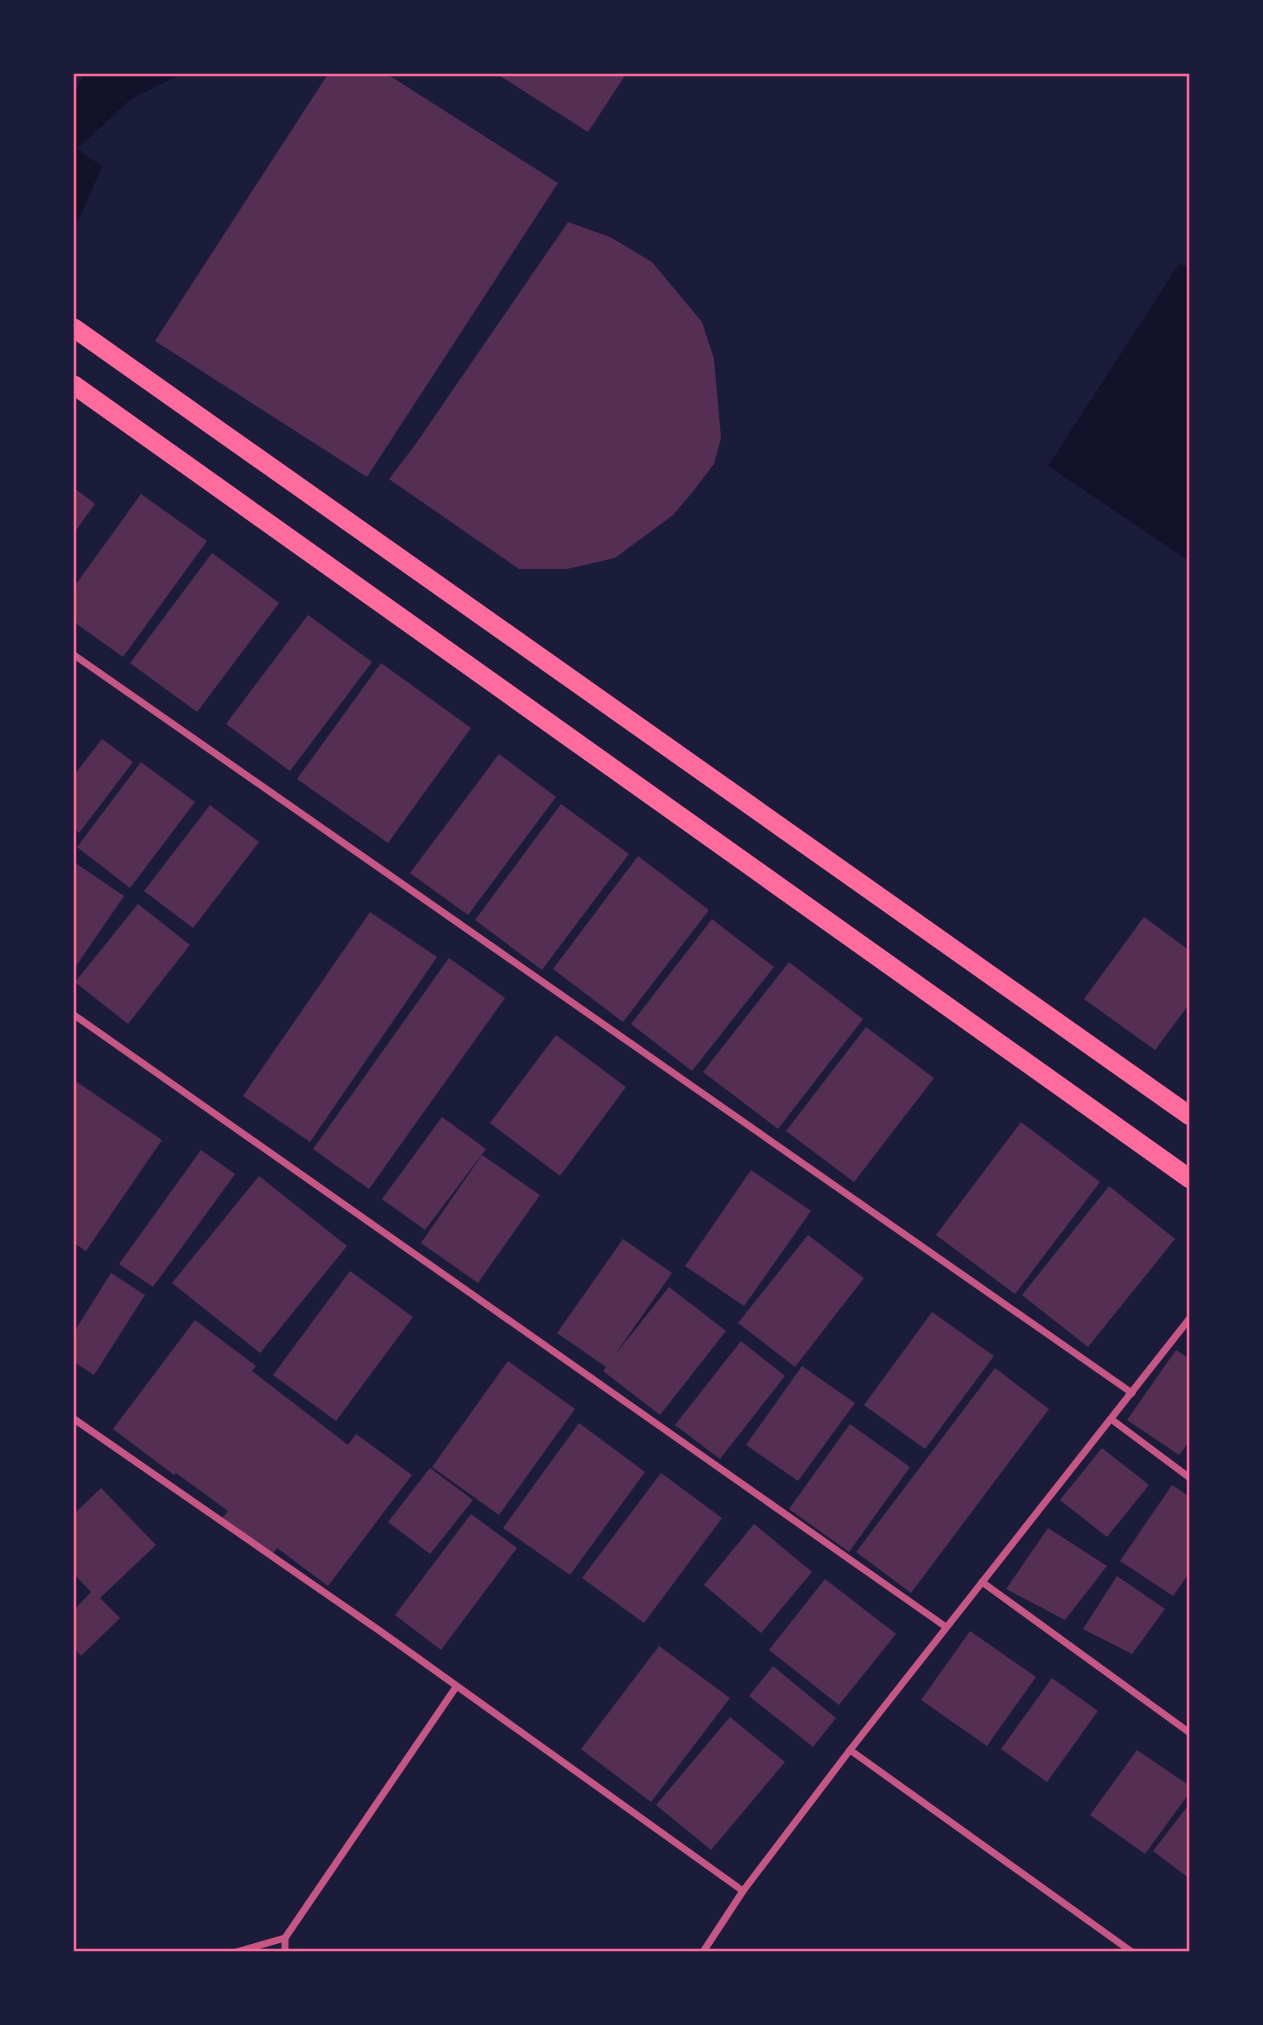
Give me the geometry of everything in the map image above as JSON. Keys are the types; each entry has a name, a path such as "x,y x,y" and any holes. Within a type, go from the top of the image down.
{"highway":[{"path":"74,328 1189,1116"},
{"path":"74,385 1189,1178"}],"street":[{"path":"74,655 1132,1392"},
{"path":"74,1015 946,1627"},
{"path":"703,1951 743,1891 850,1750 1189,1318"},
{"path":"74,1419 380,1631 743,1891"},
{"path":"1111,1419 1189,1478"},
{"path":"982,1582 1189,1733"},
{"path":"285,1951 285,1938 456,1687"},
{"path":"850,1750 1132,1951"},
{"path":"236,1951 285,1938"}],"shaded area":[{"path":"84,74 181,74 131,99 77,149 102,166 79,220 74,214 74,94"},
{"path":"1179,264 1190,268 1189,561 1048,466"}],"building":[{"path":"328,74 387,74 558,183 367,477 155,341"},
{"path":"497,74 626,74 588,132"},
{"path":"568,222 610,237 652,262 702,322 714,359 721,438 714,464 673,515 615,558 567,569 519,569 389,479"},
{"path":"74,488 95,504 74,533"},
{"path":"141,494 207,541 123,657 74,622 74,587"},
{"path":"212,553 279,603 197,712 130,663"},
{"path":"308,615 372,662 290,771 226,724"},
{"path":"381,663 471,728 388,843 297,779"},
{"path":"102,739 133,762 79,833 74,828 74,775"},
{"path":"499,754 556,797 468,915 410,873"},
{"path":"141,762 195,802 130,888 77,847"},
{"path":"561,804 629,854 542,970 475,920"},
{"path":"210,805 259,842 193,928 144,891"},
{"path":"638,856 709,910 623,1022 553,969"},
{"path":"74,862 124,896 74,969"},
{"path":"138,904 190,945 128,1024 75,982"},
{"path":"370,912 437,957 310,1142 243,1096"},
{"path":"1144,917 1190,951 1190,1003 1155,1050 1084,999"},
{"path":"712,919 774,967 692,1071 631,1024"},
{"path":"449,958 505,998 369,1189 313,1149"},
{"path":"789,962 863,1019 778,1129 703,1072"},
{"path":"866,1027 934,1078 854,1182 786,1131"},
{"path":"556,1035 626,1087 560,1176 490,1123"},
{"path":"77,1082 162,1140 86,1251 74,1243 74,1087"},
{"path":"442,1117 486,1149 425,1230 382,1199"},
{"path":"1021,1122 1100,1182 1015,1294 936,1235"},
{"path":"201,1150 235,1174 153,1287 119,1264"},
{"path":"482,1155 540,1195 478,1283 421,1243"},
{"path":"751,1170 811,1211 744,1306 685,1266"},
{"path":"259,1176 347,1246 260,1353 172,1283"},
{"path":"1109,1186 1175,1239 1088,1347 1022,1295"},
{"path":"808,1235 864,1278 795,1367 738,1323"},
{"path":"623,1239 672,1273 614,1356 669,1287 726,1331 660,1415 603,1371 606,1367 557,1333"},
{"path":"350,1271 413,1317 336,1421 273,1375"},
{"path":"111,1273 145,1295 94,1375 74,1362 74,1332"},
{"path":"932,1312 994,1356 925,1449 864,1405"},
{"path":"195,1320 256,1366 252,1371 348,1445 356,1434 412,1475 328,1586 277,1548 272,1555 222,1518 228,1511 113,1429"},
{"path":"741,1341 785,1376 720,1459 675,1425"},
{"path":"1176,1350 1190,1359 1190,1441 1179,1455 1127,1420"},
{"path":"508,1361 575,1409 499,1515 432,1467"},
{"path":"802,1366 855,1403 798,1481 746,1445"},
{"path":"995,1368 1049,1409 911,1593 856,1552"},
{"path":"579,1423 645,1472 570,1575 503,1528"},
{"path":"850,1424 910,1467 849,1552 789,1509"},
{"path":"1102,1448 1149,1485 1107,1537 1060,1500"},
{"path":"430,1468 473,1500 430,1554 388,1522"},
{"path":"661,1473 722,1518 644,1623 582,1578"},
{"path":"1172,1485 1190,1497 1190,1572 1173,1596 1120,1561"},
{"path":"101,1488 156,1545 100,1598 120,1618 81,1656 74,1648 74,1610 91,1592 74,1574 74,1514"},
{"path":"471,1514 517,1548 441,1650 395,1615"},
{"path":"754,1524 812,1572 761,1633 704,1585"},
{"path":"1048,1528 1107,1566 1065,1620 1006,1589"},
{"path":"1117,1576 1165,1609 1132,1654 1083,1629"},
{"path":"825,1579 896,1634 839,1705 769,1650"},
{"path":"970,1631 1036,1677 987,1746 921,1700"},
{"path":"659,1646 730,1698 651,1802 581,1749"},
{"path":"773,1666 836,1718 813,1747 749,1696"},
{"path":"1052,1678 1098,1711 1047,1782 1001,1749"},
{"path":"730,1717 785,1762 711,1850 656,1805"},
{"path":"1137,1750 1190,1786 1190,1792 1145,1854 1090,1815"},
{"path":"1190,1803 1190,1879 1153,1851"}]}
